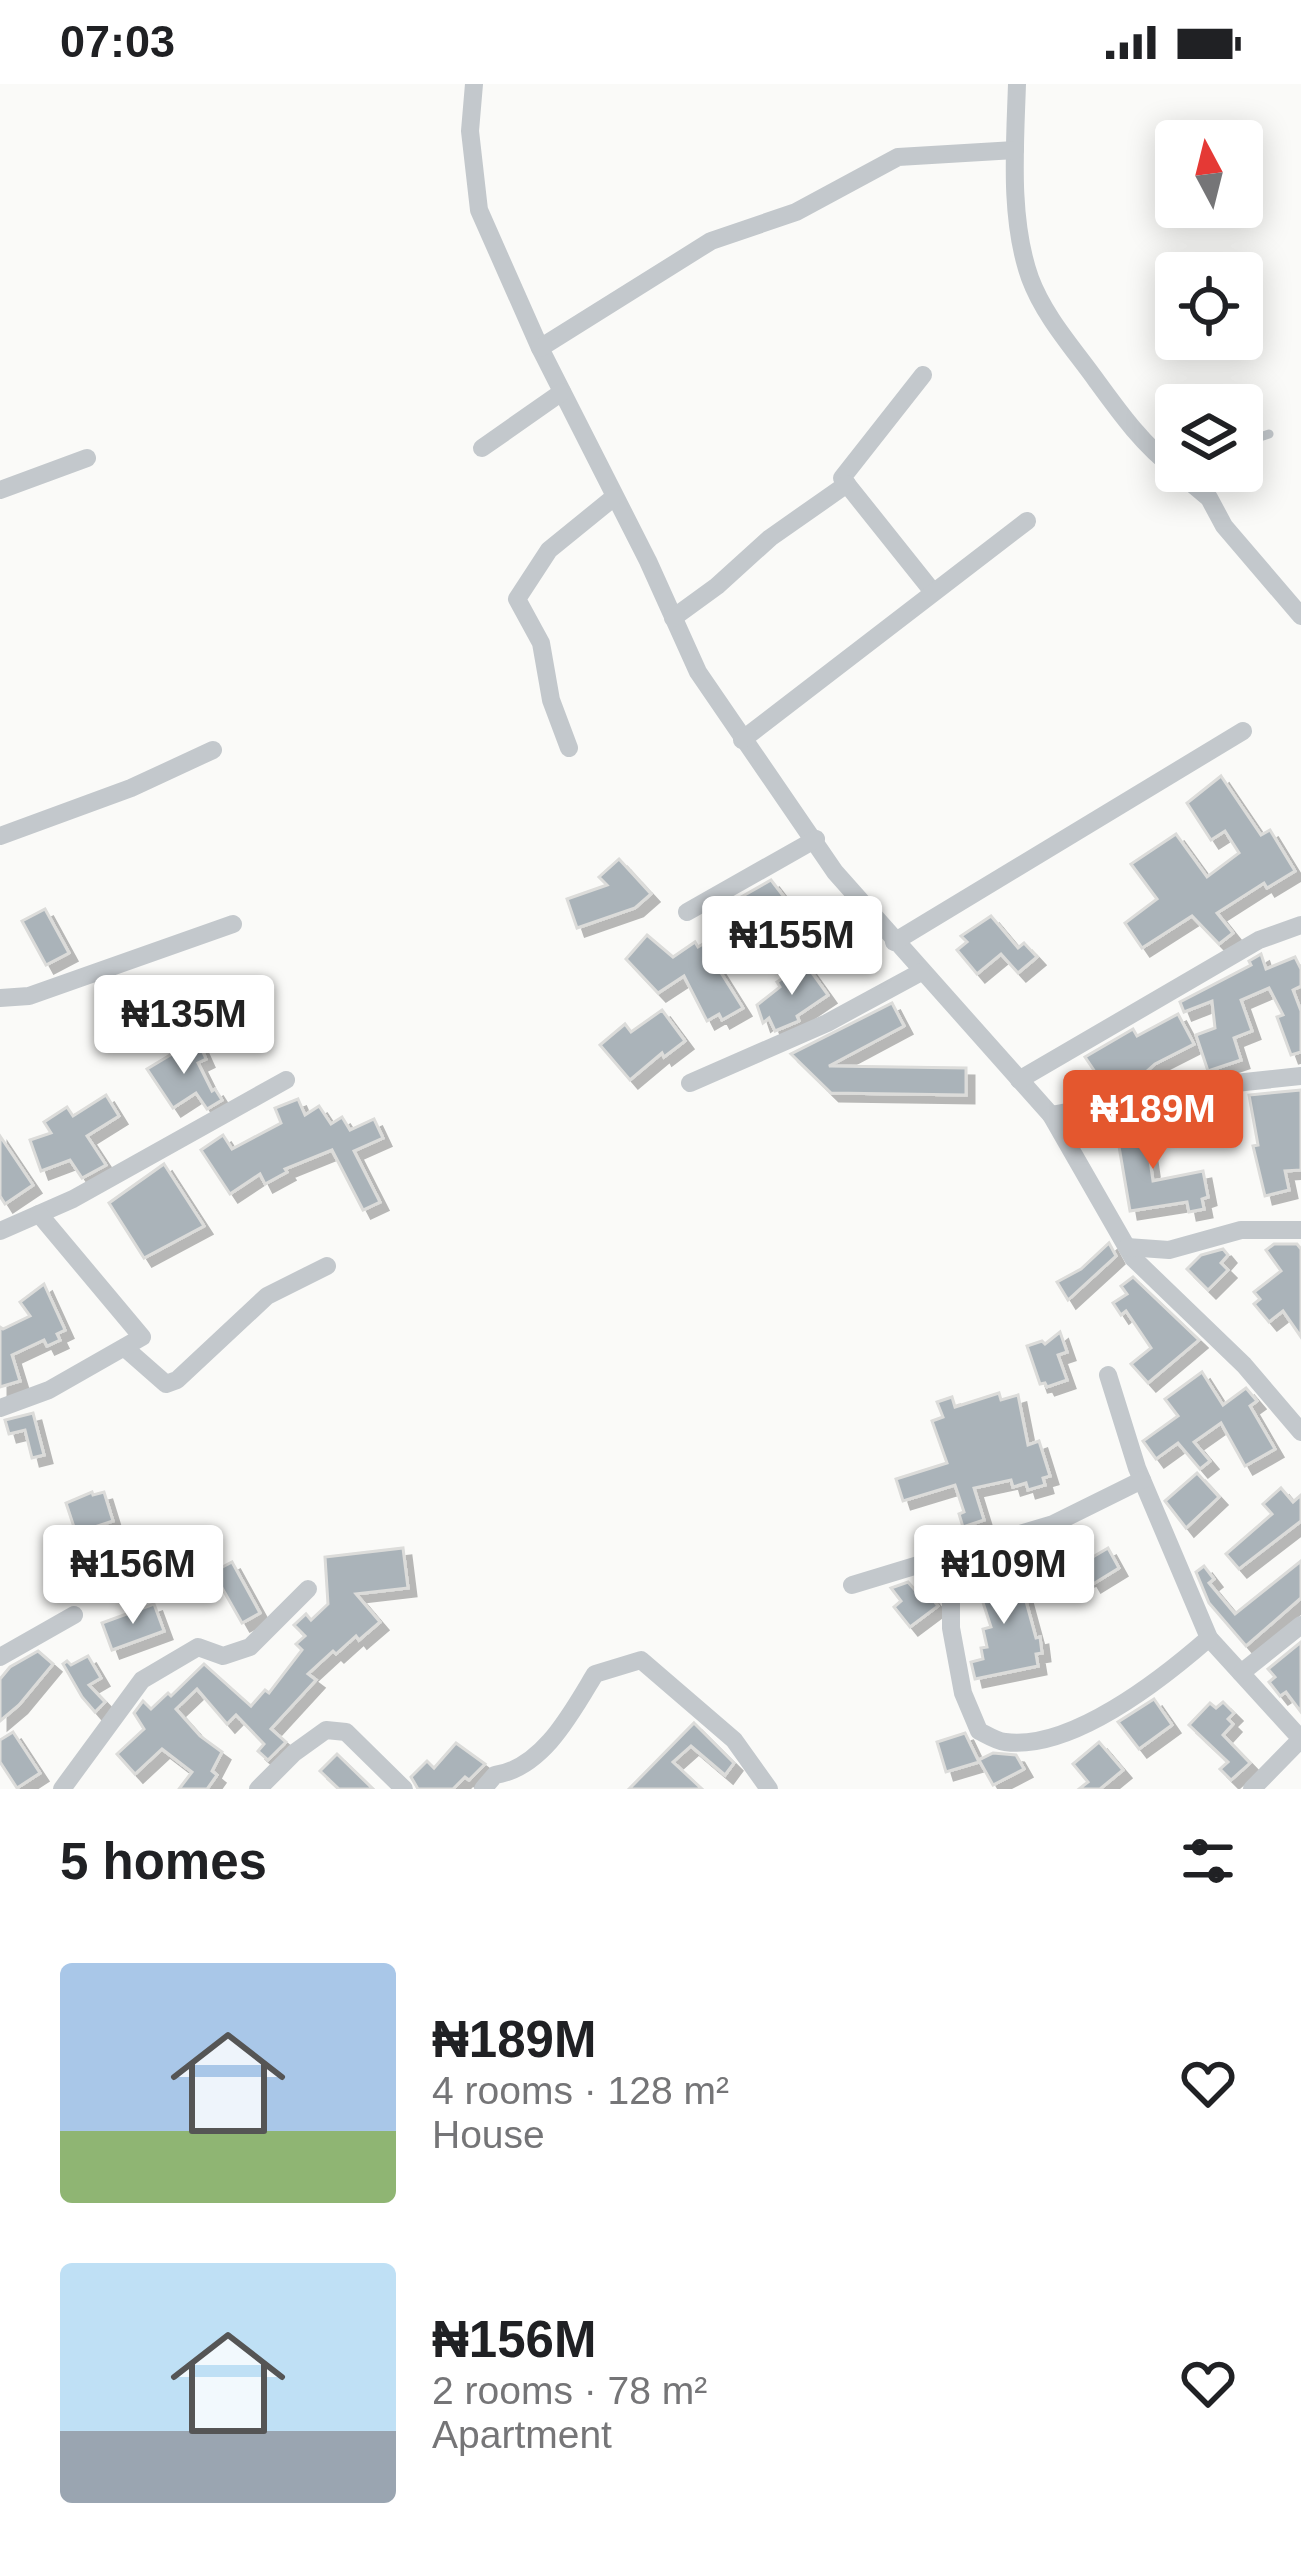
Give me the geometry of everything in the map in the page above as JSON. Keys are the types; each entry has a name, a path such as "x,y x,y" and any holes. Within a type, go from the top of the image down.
{"street":[{"path":"474,84 470,131 479,210 540,348 698,672 835,872 1051,1114 1127,1247 1244,1365 1301,1432"},
{"path":"1017,84 1015,150 1021,244 1031,280 1046,311 1133,431 1155,450"},
{"path":"540,348 711,241 796,212 898,157 1015,150"},
{"path":"923,376 842,478 932,592"},
{"path":"482,448 562,392"},
{"path":"0,490 87,458"},
{"path":"674,618 770,538 847,484"},
{"path":"1202,492 1224,526 1301,616"},
{"path":"569,748 550,700 541,644 517,599 549,550 613,498"},
{"path":"742,740 1027,521"},
{"path":"894,942 1243,731"},
{"path":"0,836 131,788 213,749"},
{"path":"687,911 816,839"},
{"path":"0,998 29,996 233,924"},
{"path":"1019,1080 1259,940 1301,925"},
{"path":"690,1083 827,1023 921,972"},
{"path":"1051,1114 1208,1086 1301,1076"},
{"path":"0,1231 73,1199 286,1080"},
{"path":"0,1408 49,1390 142,1337 39,1214"},
{"path":"1127,1247 1169,1250 1241,1230 1301,1230"},
{"path":"1144,1268 1169,1250"},
{"path":"124,1348 166,1384 267,1297 327,1266"},
{"path":"1108,1375 1142,1480 1209,1638 1301,1739 1252,1789"},
{"path":"853,1585 1053,1524 1142,1480"},
{"path":"928,1561 951,1600 963,1694 979,1731 1003,1743 1048,1739 1114,1708 1155,1685 1209,1638"},
{"path":"62,1789 142,1680 198,1647 223,1656 250,1647 308,1589"},
{"path":"0,1658 74,1616"},
{"path":"1241,1673 1301,1625"},
{"path":"483,1789 495,1775 513,1772 562,1729 595,1674 641,1660 734,1740 769,1789"},
{"path":"258,1789 326,1730 346,1732 404,1789"}],"lane":[{"path":"1263,436 1270,434"}],"building":[{"path":"1221,776 1261,835 1270,830 1295,871 1267,888 1264,883 1217,913 1233,933 1219,944 1192,916 1142,948 1125,923 1157,899 1131,864 1176,834 1207,877 1239,853 1225,831 1211,840 1187,803"},
{"path":"619,859 651,894 635,908 577,928 567,899 607,885 599,877"},
{"path":"771,880 791,906 777,917 788,947 742,964 730,933 726,935 713,913"},
{"path":"45,909 69,953 46,965 22,921"},
{"path":"991,916 1018,948 1024,943 1037,957 1018,973 1001,954 977,974 957,950 967,942 961,936"},
{"path":"647,935 673,957 695,942 698,947 703,944 743,1008 722,1020 719,1014 707,1021 684,976 658,993 626,959"},
{"path":"1261,954 1266,969 1295,957 1301,969 1301,986 1293,990 1301,1011 1301,1052 1291,1055 1277,1017 1283,1015 1269,988 1241,1000 1252,1031 1234,1038 1241,1060 1208,1071 1196,1035 1215,1028 1212,1001 1184,1012 1180,1002 1251,965 1249,961"},
{"path":"805,963 828,995 797,1016 799,1021 775,1031 769,1018 763,1023 757,1005 780,987 777,982"},
{"path":"246,980 257,998 233,1013 230,1008 185,1025 182,1019 189,1014 185,1006 141,1026 129,1001 133,993 155,983 157,987 166,983 172,996 198,986 200,991 208,989 212,1000"},
{"path":"892,1003 904,1026 829,1066 966,1068 966,1095 831,1093 791,1054"},
{"path":"662,1010 685,1041 630,1080 600,1045 625,1024 631,1032"},
{"path":"1178,1014 1194,1044 1155,1064 1138,1079 1108,1091 1085,1057 1133,1029 1137,1036"},
{"path":"197,1039 206,1059 198,1063 222,1100 207,1109 196,1093 173,1108 147,1069"},
{"path":"1301,1090 1301,1170 1285,1171 1289,1190 1265,1196 1253,1146 1258,1145 1249,1095"},
{"path":"106,1095 119,1116 87,1136 106,1165 82,1178 70,1160 41,1171 30,1140 51,1133 44,1122 67,1107 73,1116"},
{"path":"298,1099 305,1115 319,1106 331,1124 342,1117 350,1130 374,1119 383,1138 354,1151 380,1202 363,1210 332,1150 285,1169 265,1184 260,1174 230,1194 201,1150 223,1135 232,1149 281,1123 275,1108"},
{"path":"1143,1112 1153,1181 1203,1171 1208,1197 1202,1199 1204,1209 1189,1212 1187,1202 1130,1211 1114,1117"},
{"path":"0,1136 33,1185 5,1204 0,1196"},
{"path":"164,1164 204,1226 144,1258 109,1203"},
{"path":"1109,1243 1116,1256 1068,1300 1057,1282 1081,1269"},
{"path":"1274,1244 1297,1244 1301,1249 1301,1337 1283,1311 1269,1322 1254,1304 1260,1299 1254,1292 1281,1271 1266,1250"},
{"path":"1223,1249 1228,1255 1221,1263 1228,1270 1208,1290 1187,1269 1201,1255"},
{"path":"1133,1277 1199,1340 1148,1383 1131,1364 1151,1348 1126,1311 1121,1315 1113,1303 1127,1294 1121,1286"},
{"path":"44,1284 65,1330 57,1334 60,1340 47,1346 44,1340 12,1355 20,1381 0,1387 0,1327 30,1316 20,1302"},
{"path":"1060,1332 1067,1352 1058,1355 1067,1380 1047,1387 1040,1384 1027,1346 1045,1344"},
{"path":"1202,1372 1223,1405 1246,1388 1257,1401 1250,1406 1275,1449 1245,1466 1221,1423 1194,1442 1210,1461 1200,1469 1178,1443 1156,1459 1143,1441 1178,1416 1165,1399"},
{"path":"999,1393 1001,1400 1018,1395 1028,1445 1039,1441 1050,1476 1043,1478 1045,1485 1028,1490 1026,1483 1013,1487 1011,1480 974,1488 984,1520 963,1527 959,1514 964,1512 955,1485 903,1501 896,1479 947,1463 932,1421 943,1417 937,1402 952,1397 955,1407"},
{"path":"33,1413 44,1455 32,1458 25,1430 9,1434 5,1420"},
{"path":"1197,1473 1219,1497 1186,1528 1165,1501"},
{"path":"1281,1488 1293,1502 1301,1495 1301,1521 1239,1569 1226,1554 1272,1514 1263,1504"},
{"path":"104,1492 113,1521 76,1533 66,1503"},
{"path":"1066,1546 1074,1568 1108,1548 1119,1568 1093,1584 1089,1577 1051,1591 1048,1583 1040,1585 1034,1568 1042,1565 1038,1556"},
{"path":"403,1548 408,1588 356,1594 380,1622 359,1640 356,1636 336,1654 333,1651 308,1674 316,1680 271,1729 286,1742 268,1760 258,1751 264,1744 236,1715 227,1724 197,1689 176,1709 222,1752 212,1771 217,1775 207,1789 179,1789 192,1772 162,1749 135,1774 117,1754 144,1729 134,1713 143,1701 151,1709 204,1664 251,1706 265,1690 269,1693 302,1650 296,1644 305,1636 294,1625 306,1614 311,1620 328,1604 325,1557"},
{"path":"980,1560 1000,1591 1021,1583 1036,1638 1040,1637 1038,1666 975,1679 971,1662 983,1659 981,1648 987,1647 983,1629 991,1627 975,1578 971,1580 962,1566"},
{"path":"1301,1561 1301,1598 1246,1646 1209,1603 1196,1572 1204,1566 1214,1579 1209,1583 1235,1614"},
{"path":"232,1562 260,1613 242,1623 213,1572"},
{"path":"908,1582 915,1590 922,1586 938,1606 910,1627 894,1607 901,1601 891,1588"},
{"path":"154,1604 164,1631 112,1650 102,1623"},
{"path":"1301,1642 1301,1712 1286,1692 1280,1696 1269,1682 1275,1677 1268,1669"},
{"path":"38,1651 53,1664 0,1721 0,1679 10,1667"},
{"path":"88,1656 101,1678 89,1685 105,1702 95,1712 63,1664"},
{"path":"1154,1699 1172,1725 1139,1749 1118,1722"},
{"path":"1223,1702 1234,1713 1228,1719 1233,1724 1223,1735 1250,1763 1231,1780 1220,1769 1228,1762 1189,1725 1210,1703 1216,1708"},
{"path":"694,1723 734,1763 725,1775 691,1746 673,1762 702,1789 629,1789"},
{"path":"13,1732 40,1773 17,1788 0,1762 0,1740"},
{"path":"965,1733 979,1762 946,1772 937,1742"},
{"path":"1099,1742 1123,1770 1100,1789 1079,1789 1088,1782 1073,1764"},
{"path":"456,1743 485,1764 453,1789 418,1789 411,1777 427,1761 434,1768"},
{"path":"993,1753 1016,1755 1024,1769 993,1785 979,1760"},
{"path":"337,1754 373,1789 339,1789 320,1771"}]}
